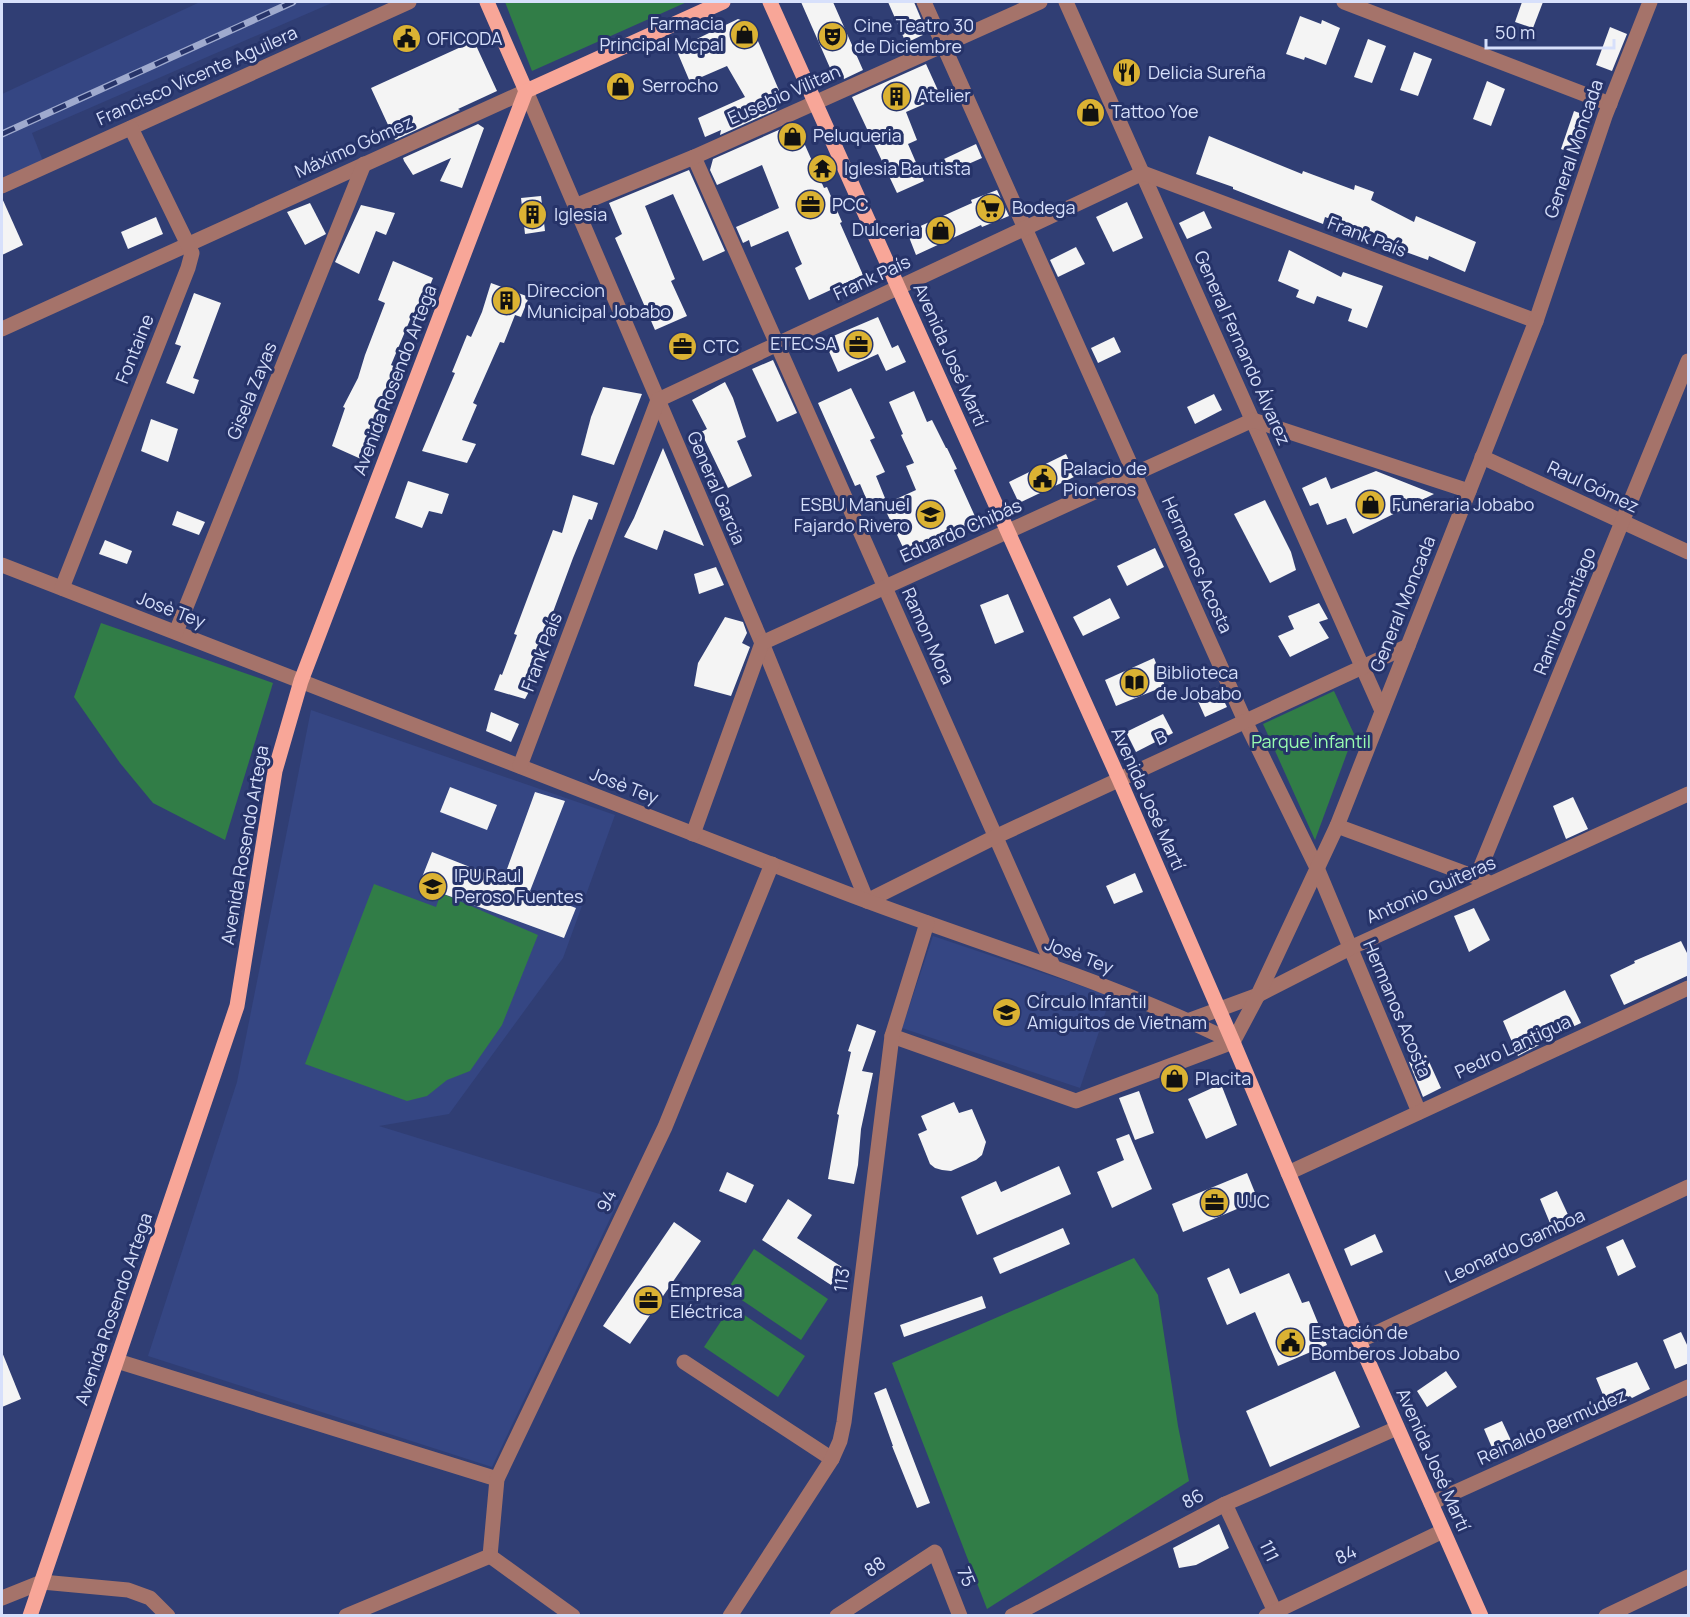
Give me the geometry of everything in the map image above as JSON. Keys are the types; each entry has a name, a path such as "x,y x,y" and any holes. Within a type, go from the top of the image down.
{"main road":[{"path":"488,2 526,91"},
{"name":"Máximo Gómez","path":"526,91 723,2"},
{"name":"Avenida José Martí","path":"770,2 1119,779 1359,1341 1480,1616"},
{"name":"Avenida Rosendo Artega","path":"34,1613 42,1582 237,1006 275,771 301,681 526,91"}],"street":[{"name":"Francisco Vicente Aguilera","path":"2,186 409,2"},
{"name":"Hermanos Acosta","path":"924,2 1245,721 1317,868 1419,1112"},
{"name":"Eusebio Vilitan","path":"575,206 694,157 1040,2"},
{"name":"General Fernando Álvarez","path":"1066,2 1382,711"},
{"path":"1344,2 1610,104"},
{"name":"General Moncada","path":"1233,1042 1258,995 1337,826 1536,321 1610,104 1650,2"},
{"name":"Máximo Gómez","path":"2,329 526,91"},
{"name":"General Garcia","path":"526,91 762,643 867,901"},
{"path":"131,128 189,244"},
{"name":"Ramon Mora","path":"694,157 1053,966"},
{"name":"Gisela Zayas","path":"176,632 364,164"},
{"name":"Frank País","path":"520,766 658,400 1143,173 1536,321"},
{"name":"Fontaine","path":"62,588 188,268 192,253 189,244"},
{"name":"Ramiro Santiago","path":"1477,876 1689,361"},
{"path":"1253,420 1469,491"},
{"name":"Eduardo Chibás","path":"762,643 1253,420"},
{"name":"Raul Gómez","path":"1482,457 1689,552"},
{"name":"Josè Tey","path":"2,565 867,901 1053,966 1190,1020 1233,1042"},
{"path":"693,834 762,643"},
{"name":"B","path":"867,901 995,837 1408,646"},
{"name":"Antonio Guiteras","path":"1190,1020 1258,995 1350,948 1689,794"},
{"path":"1337,826 1477,876 1492,884"},
{"name":"94","path":"490,1556 497,1479 665,1126 772,864"},
{"name":"113","path":"730,1616 832,1459 840,1441 892,1036 927,923"},
{"name":"Pedro Lantigua","path":"1288,1173 1689,988"},
{"path":"892,1036 1076,1101 1233,1042"},
{"name":"Leonardo Gamboa","path":"1359,1341 1689,1187"},
{"path":"117,1360 497,1479"},
{"path":"684,1362 832,1459"},
{"name":"Reinaldo Bermúdez","path":"1431,1503 1689,1387"},
{"name":"86","path":"1012,1616 1225,1504 1397,1428"},
{"name":"111","path":"1225,1504 1273,1614"},
{"name":"84","path":"1273,1614 1443,1531"},
{"name":"88","path":"837,1616 935,1552"},
{"name":"75","path":"935,1552 960,1616"},
{"path":"346,1616 368,1611 490,1556 573,1616"},
{"path":"1606,1616 1689,1577"},
{"path":"2,1598 42,1582 128,1590 150,1598 168,1616"}],"shaded area":[{"path":"200,2 334,2 32,133 43,161 2,180 2,94"},
{"path":"311,710 615,815 563,958 449,1114 379,1126 619,1200 492,1467 148,1356 237,1082"},
{"name":"Círculo Infantil Amiguitos de Vietnam","path":"933,936 1111,996 1080,1088 902,1028"}],"green space":[{"path":"505,2 687,2 532,71"},
{"path":"101,623 273,683 225,840 153,803 120,763 74,697"},
{"name":"Parque infantil","path":"1334,691 1354,734 1315,840 1263,724"},
{"path":"374,884 436,907 441,893 538,935 502,1025 470,1071 447,1080 427,1096 407,1101 305,1064"},
{"path":"754,1249 828,1299 801,1340 727,1290"},
{"path":"1134,1258 1158,1295 1178,1426 1189,1481 987,1609 892,1363"},
{"path":"731,1306 805,1356 778,1397 704,1347"}],"building":[{"name":"Cine Teatro 30 de Diciembre","path":"801,2 833,2 863,70 844,79 842,73 834,77"},
{"path":"888,2 914,2 927,33 906,43"},
{"path":"1522,2 1543,2 1533,28 1515,22"},
{"path":"1300,16 1321,24 1322,20 1340,28 1326,65 1305,57 1304,60 1286,54"},
{"path":"738,19 752,27 781,95 776,110 720,135 721,130 705,137 698,118 745,97 727,66 690,82 676,49"},
{"path":"1610,27 1627,34 1612,71 1596,65"},
{"path":"1368,39 1386,46 1372,83 1354,77"},
{"path":"474,41 497,91 395,140 371,88"},
{"path":"1414,52 1432,59 1418,96 1400,90"},
{"path":"926,64 941,97 906,112 917,140 908,144 924,181 897,193 852,97"},
{"path":"1487,81 1505,89 1491,126 1473,119"},
{"path":"1574,111 1593,118 1578,156 1561,149"},
{"path":"478,124 484,128 462,188 440,181 451,158 413,175 404,161 403,158"},
{"path":"790,125 797,127 824,188 827,187 863,275 809,300 795,268 802,264 788,231 751,247 749,240 743,243 736,227 779,208 762,165 717,185 710,170 713,159"},
{"path":"1209,136 1302,174 1303,171 1354,190 1355,185 1374,192 1371,200 1414,222 1416,216 1476,242 1465,272 1429,256 1428,260 1381,243 1382,238 1325,217 1323,224 1196,174"},
{"path":"976,144 982,158 950,172 944,159"},
{"path":"689,170 725,251 703,261 673,194 645,206 675,279 671,281 687,316 655,330 615,238 622,234 609,203"},
{"name":"Dulceria","path":"997,190 1009,216 982,227 981,225 916,255 907,232 972,203 971,200"},
{"name":"Iglesia","path":"541,196 545,231 525,234 521,198"},
{"path":"2,198 23,245 2,255"},
{"path":"1127,202 1143,238 1113,252 1096,217"},
{"path":"310,203 326,234 305,245 287,212"},
{"path":"361,205 395,213 386,235 376,231 359,274 335,262"},
{"path":"1204,211 1212,228 1187,239 1179,223"},
{"path":"156,217 163,234 128,249 121,232"},
{"path":"1076,247 1085,264 1058,277 1050,260"},
{"path":"1289,250 1341,277 1343,272 1383,286 1367,328 1348,321 1352,309 1317,296 1314,304 1296,297 1299,290 1278,281"},
{"path":"393,261 433,278 427,293 423,292 416,316 412,315 391,365 396,367 361,459 332,446 345,408 343,407 358,378 385,303 378,300"},
{"path":"491,283 529,297 521,317 515,315 504,343 500,342 473,403 477,405 462,440 476,444 467,463 422,451 455,373 452,372 467,335 471,337 482,312"},
{"path":"194,293 221,303 193,378 199,380 194,394 166,383 181,346 175,344"},
{"name":"ETECSA","path":"878,317 892,348 898,345 906,362 886,371 878,354 838,372 824,340"},
{"path":"1114,337 1121,352 1098,363 1091,348"},
{"path":"773,360 797,413 777,422 752,369"},
{"path":"725,382 746,437 737,441 752,476 728,488 701,432 707,429 692,400"},
{"path":"603,387 642,394 614,465 581,455 591,417"},
{"path":"851,388 875,438 870,440 885,472 876,476 887,503 871,510 860,484 855,486 818,403"},
{"path":"914,391 927,422 932,420 947,448 957,469 954,470 978,523 907,556 883,505 916,490 906,466 914,463 889,402"},
{"path":"1214,394 1222,410 1195,424 1187,407"},
{"path":"151,419 178,429 168,462 141,451"},
{"path":"663,448 704,546 664,530 657,550 624,537"},
{"name":"Palacio de Pioneros","path":"1066,454 1076,476 1019,503 1009,482"},
{"name":"Funeraria Jobabo","path":"1376,471 1434,494 1353,534 1346,518 1327,525 1318,503 1310,506 1302,488 1326,477 1331,489"},
{"path":"408,481 449,494 442,514 429,511 422,528 395,518"},
{"path":"573,495 598,503 573,558 546,631 540,649 543,651 533,684 525,699 494,690 517,635 514,634 553,530 562,533"},
{"path":"1265,500 1291,552 1296,570 1270,583 1234,514"},
{"path":"177,511 205,522 199,535 172,525"},
{"path":"105,540 132,551 127,564 99,554"},
{"path":"1155,548 1164,567 1127,586 1117,566"},
{"path":"716,567 724,585 699,594 694,574"},
{"path":"1008,594 1024,632 995,644 980,605"},
{"path":"1110,598 1120,618 1083,636 1073,617"},
{"path":"1319,603 1328,619 1319,622 1329,638 1290,657 1278,636 1294,629 1288,616"},
{"path":"725,617 743,622 747,633 742,643 750,647 731,696 694,686 698,663"},
{"name":"Biblioteca de Jobabo","path":"1154,658 1165,686 1116,706 1105,680"},
{"path":"1217,687 1227,707 1205,717 1196,697"},
{"path":"491,712 519,724 511,742 486,731"},
{"path":"1163,714 1173,733 1136,752 1126,732"},
{"path":"450,787 497,805 487,830 440,812"},
{"path":"535,792 565,801 530,891 576,908 564,938 419,885 432,852 503,880"},
{"path":"1573,797 1588,829 1566,839 1553,806"},
{"path":"1135,873 1143,892 1114,904 1106,886"},
{"path":"1474,908 1490,940 1469,952 1454,916"},
{"path":"1681,941 1689,957 1689,975 1624,1005 1610,975 1635,963 1634,961"},
{"path":"1565,990 1581,1023 1538,1043 1539,1045 1518,1056 1503,1021"},
{"path":"857,1024 876,1031 862,1071 873,1073 861,1129 854,1184 828,1179 839,1115 837,1114 851,1052 848,1051"},
{"path":"1426,1055 1441,1088 1423,1097 1409,1062"},
{"path":"1221,1084 1237,1125 1206,1139 1188,1099"},
{"path":"1139,1091 1154,1133 1135,1140 1119,1098"},
{"path":"954,1102 959,1113 972,1109 986,1142 982,1155 976,1160 951,1171 935,1168 930,1164 918,1134 927,1130 921,1116"},
{"path":"1129,1134 1152,1189 1112,1208 1097,1172 1124,1160 1116,1139"},
{"path":"1059,1166 1071,1194 977,1235 961,1197 996,1181 1001,1192"},
{"path":"727,1172 754,1185 746,1203 719,1191"},
{"name":"UJC","path":"1247,1173 1258,1200 1183,1232 1172,1204"},
{"path":"1557,1191 1570,1219 1552,1228 1540,1199"},
{"path":"788,1199 812,1215 797,1238 842,1267 831,1285 762,1240"},
{"path":"674,1222 701,1241 630,1344 603,1326"},
{"path":"1063,1228 1070,1244 1000,1274 993,1258"},
{"path":"1375,1234 1383,1252 1351,1266 1344,1249"},
{"path":"1623,1239 1636,1267 1618,1276 1606,1247"},
{"path":"1229,1268 1240,1294 1289,1273 1302,1303 1309,1301 1327,1345 1278,1366 1255,1312 1227,1325 1207,1278"},
{"path":"982,1296 986,1308 904,1337 900,1325"},
{"path":"1681,1332 1689,1349 1689,1363 1675,1369 1663,1340"},
{"path":"2,1352 21,1399 2,1407"},
{"path":"1637,1362 1650,1389 1608,1407 1596,1378"},
{"path":"1335,1371 1360,1427 1270,1467 1246,1411"},
{"path":"1446,1371 1457,1387 1427,1407 1417,1391"},
{"path":"886,1388 930,1503 917,1508 874,1393"},
{"path":"1502,1421 1515,1449 1496,1457 1484,1429"},
{"path":"1219,1524 1229,1548 1196,1565 1179,1568 1173,1548"}],"railway":[{"path":"2,134 293,2"}],"place":[{"name":"Farmacia Principal Mcpal","path":"745,34"},
{"name":"Cine Teatro 30 de Diciembre","path":"833,36"},
{"name":"OFICODA","path":"406,39"},
{"name":"Delicia Sureña","path":"1127,73"},
{"name":"Serrocho","path":"621,86"},
{"name":"Atelier","path":"896,96"},
{"name":"Tattoo Yoe","path":"1090,112"},
{"name":"Peluqueria","path":"792,136"},
{"name":"Iglesia Bautista","path":"823,169"},
{"name":"PCC","path":"811,205"},
{"name":"Bodega","path":"991,208"},
{"name":"Iglesia","path":"533,215"},
{"name":"Dulceria","path":"941,230"},
{"name":"Direccion Municipal Jobabo","path":"506,301"},
{"name":"ETECSA","path":"858,344"},
{"name":"CTC","path":"682,347"},
{"name":"Palacio de Pioneros","path":"1042,479"},
{"name":"Funeraria Jobabo","path":"1371,505"},
{"name":"ESBU Manuel Fajardo Rivero","path":"931,515"},
{"name":"Biblioteca de Jobabo","path":"1135,683"},
{"name":"IPU Raul Peroso Fuentes","path":"433,886"},
{"name":"Círculo Infantil Amiguitos de Vietnam","path":"1006,1012"},
{"name":"Placita","path":"1174,1079"},
{"name":"UJC","path":"1215,1202"},
{"name":"Empresa Eléctrica","path":"649,1301"},
{"name":"Estación de Bomberos Jobabo","path":"1290,1343"}]}
